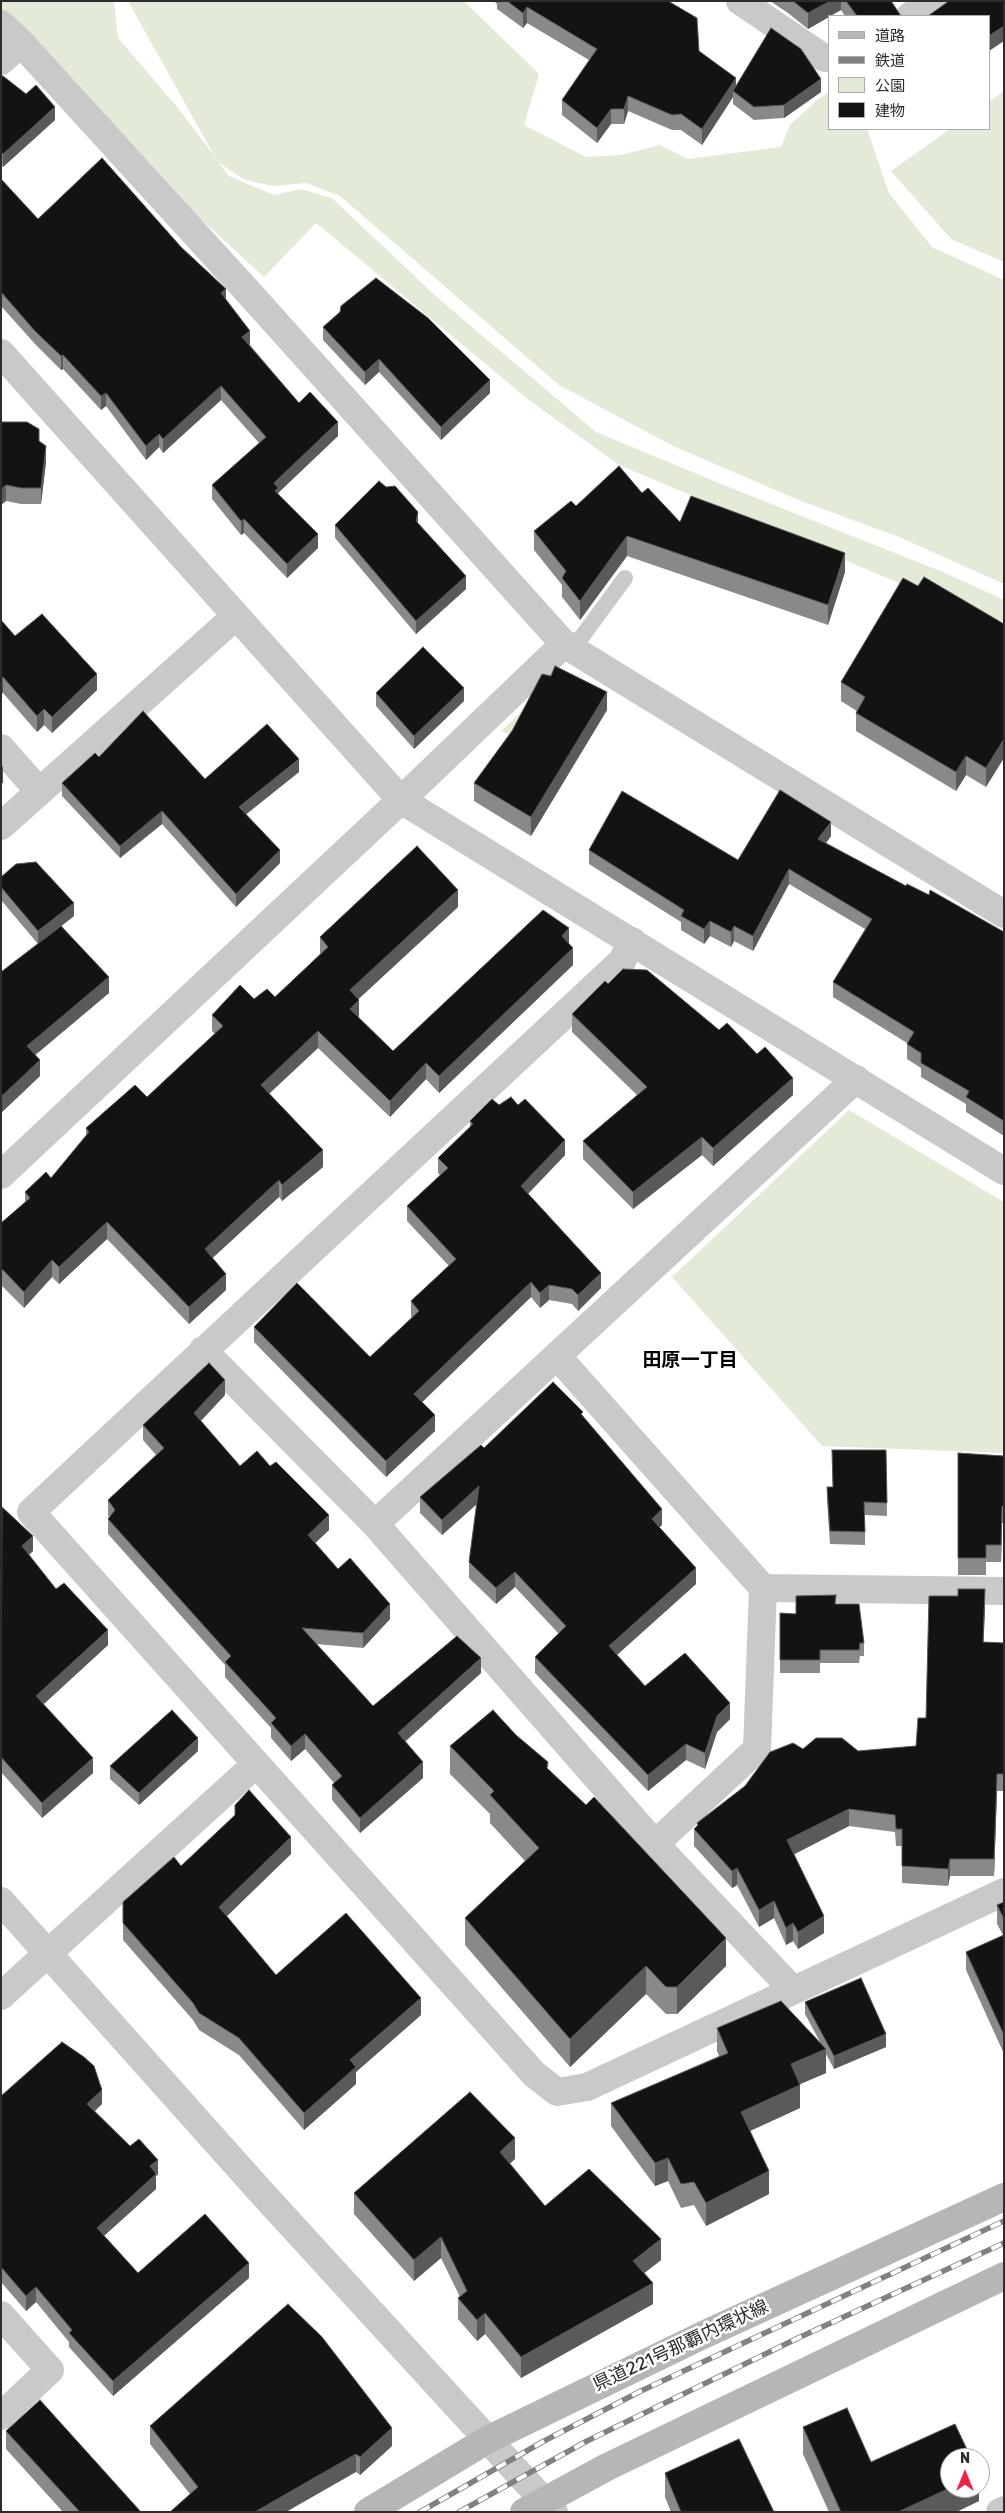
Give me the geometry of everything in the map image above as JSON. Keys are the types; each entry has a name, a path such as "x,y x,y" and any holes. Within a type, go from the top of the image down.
{"main road":[{"name":"県道221号那覇内環状線","path":"368,2512 488,2440 703,2335 1004,2197"},
{"path":"541,2508 728,2408 1004,2276"}],"street":[{"path":"740,1 824,58 828,58"},
{"path":"911,15 932,1"},
{"path":"1,24 21,43 564,644 1004,914"},
{"path":"1,61 21,43"},
{"path":"1,353 400,800 632,940 1004,1171"},
{"path":"1,826 236,616"},
{"path":"1,1175 564,644"},
{"path":"1,748 39,791"},
{"path":"632,940 622,961 31,1512 534,2074 557,2092 587,2088 1004,1892"},
{"path":"375,1524 856,1079"},
{"path":"203,1350 375,1524 655,1844 793,1990"},
{"path":"557,1356 763,1588 757,1749 655,1844"},
{"path":"763,1588 1004,1590"},
{"path":"1,1996 256,1764"},
{"path":"1,1901 268,2200 488,2440 541,2508"},
{"path":"1,2315 50,2370 1,2416"}],"lane":[{"path":"564,644 581,638 625,578"}],"green space":[{"path":"1,1 114,1 118,38 178,108 215,157 128,1 464,1 539,74 524,125 586,157 621,155 660,145 688,159 781,147 790,125 828,93 828,130 867,130 889,193 932,247 1004,280 1004,584 899,537 801,501 673,446 559,385 340,196 306,183 273,186 245,180 219,163 229,176 274,195 301,189 332,198 439,299 596,432 948,574 1004,600 1004,622 899,583 619,465 529,400 316,223 264,277 1,37"},
{"path":"1004,91 1004,262 951,239 891,171 949,130 990,130 990,101"},
{"path":"540,694 515,737 501,731"},
{"path":"849,1110 1004,1202 1004,1453 822,1446 672,1277"}],"building":[{"path":"507,1 668,1 697,18 699,51 736,78 702,129 681,114 672,115 628,96 624,109 611,109 597,128 562,100 597,49 527,7 523,13"},
{"path":"793,1 830,1 808,13"},
{"path":"846,1 891,1 900,15 856,15"},
{"path":"949,1 1004,1 1004,26 990,35 990,15 929,15"},
{"path":"771,28 801,49 821,79 784,105 754,107 733,91"},
{"path":"3,76 26,94 36,85 55,107 3,154 1,152 1,77"},
{"path":"102,158 181,247 226,289 221,293 250,331 242,337 299,403 310,392 338,422 274,483 278,488 275,491 318,534 287,564 244,519 241,521 212,485 266,437 221,386 163,439 159,434 146,446 106,393 101,396 63,355 61,356 35,331 1,292 1,179 38,219"},
{"path":"376,278 428,318 490,380 441,427 379,359 365,372 323,327 340,312 341,306"},
{"path":"1,422 27,422 39,429 39,441 46,446 41,488 21,488 6,485 1,489"},
{"path":"619,466 642,493 648,488 680,522 691,496 845,553 828,605 627,536 580,601 562,578 566,571 534,531 571,501 576,506"},
{"path":"379,481 386,487 395,486 418,512 416,521 466,576 416,621 335,525"},
{"path":"924,577 1004,624 1004,739 986,768 966,756 956,772 856,713 865,697 841,682 903,578 918,586"},
{"path":"42,614 97,674 52,717 44,709 37,716 3,677 1,678 1,620 15,636"},
{"path":"423,647 464,688 414,736 376,693"},
{"path":"555,666 607,692 531,817 474,783 512,731 542,674 551,676"},
{"path":"143,711 205,779 267,724 299,759 239,807 280,850 236,894 162,811 120,846 62,783 95,753 99,757"},
{"path":"780,790 831,822 818,839 906,886 907,884 929,895 930,890 1004,932 1004,1121 966,1097 969,1091 921,1063 921,1053 907,1044 914,1032 833,982 872,919 789,869 753,936 734,926 731,932 710,921 704,929 681,916 684,910 589,850 622,791 738,860"},
{"path":"417,846 458,890 350,990 359,1000 350,1009 393,1051 543,910 569,928 562,936 573,948 439,1076 426,1063 390,1101 318,1031 261,1085 323,1150 282,1185 279,1180 205,1249 226,1274 189,1307 107,1222 59,1267 52,1260 24,1292 1,1268 1,1223 30,1198 25,1192 46,1172 51,1178 89,1132 86,1128 135,1085 147,1097 223,1026 212,1015 240,985 254,999 267,989 275,997 328,947 320,937"},
{"path":"36,862 74,903 38,931 1,887 1,877 16,864"},
{"path":"61,926 109,977 27,1046 40,1060 1,1097 1,972"},
{"path":"623,969 647,970 719,1030 727,1023 757,1054 765,1047 793,1078 713,1148 702,1137 633,1192 583,1141 647,1087 572,1014 605,981 608,984"},
{"path":"511,1097 518,1105 525,1099 565,1140 521,1186 601,1273 578,1295 572,1289 549,1285 540,1293 531,1282 414,1394 435,1415 386,1461 254,1327 297,1283 370,1357 419,1311 411,1301 456,1259 407,1206 448,1168 438,1158 473,1124 470,1121 492,1099 499,1105"},
{"path":"209,1363 225,1380 194,1413 240,1466 257,1451 270,1466 276,1462 329,1515 308,1535 338,1569 350,1558 390,1604 363,1633 302,1628 373,1706 457,1636 481,1658 398,1733 423,1762 360,1818 332,1785 342,1776 305,1734 291,1746 271,1723 276,1718 225,1662 231,1656 108,1519 115,1510 108,1500 164,1448 143,1425"},
{"path":"553,1382 583,1412 581,1414 662,1509 652,1519 696,1568 609,1646 645,1686 685,1653 730,1703 717,1716 705,1753 686,1744 648,1775 535,1657 566,1626 515,1572 496,1588 469,1562 479,1486 442,1520 420,1497 481,1445 484,1448"},
{"path":"832,1450 886,1450 887,1503 864,1502 865,1532 830,1531 827,1487 833,1487"},
{"path":"958,1453 1004,1456 1004,1506 1002,1506 1001,1545 986,1545 986,1558 958,1558"},
{"path":"2,1507 33,1536 22,1546 56,1589 64,1583 108,1630 36,1696 93,1758 42,1803 1,1757"},
{"path":"958,1589 985,1589 983,1642 1004,1643 1004,1774 997,1774 994,1859 950,1859 948,1869 902,1866 902,1829 896,1829 895,1815 849,1809 787,1840 824,1916 798,1932 793,1923 786,1928 774,1901 759,1910 737,1868 732,1871 694,1829 698,1825 697,1823 745,1786 770,1752 793,1743 803,1749 816,1738 842,1738 858,1751 916,1746 918,1718 926,1718 929,1596 958,1596"},
{"path":"836,1595 835,1604 859,1604 864,1643 860,1643 859,1650 820,1650 820,1660 780,1660 780,1613 796,1614 796,1596"},
{"path":"172,1710 198,1738 139,1793 110,1766"},
{"path":"493,1710 516,1735 548,1762 547,1768 586,1805 594,1797 726,1938 677,1987 666,1987 646,1966 570,2039 465,1918 539,1848 490,1795 494,1791 450,1746"},
{"path":"249,1790 291,1837 219,1907 276,1975 346,1913 421,1998 350,2060 356,2067 304,2113 239,2038 199,2013 193,2003 123,1923 123,1902 174,1857 181,1866 235,1815 235,1805"},
{"path":"1004,1902 1004,1919 997,1905"},
{"path":"1004,1935 1004,2035 966,1952"},
{"path":"861,1978 886,2034 834,2056 805,2002"},
{"path":"781,2001 826,2049 791,2064 800,2085 741,2112 769,2171 706,2203 694,2182 681,2184 668,2158 655,2163 611,2103 728,2053 717,2028"},
{"path":"62,2042 94,2066 102,2090 87,2104 130,2146 139,2139 158,2160 150,2166 156,2174 97,2228 138,2273 205,2214 249,2263 113,2381 69,2333 72,2330 36,2287 26,2296 1,2267 1,2096"},
{"path":"470,2092 515,2138 500,2152 545,2206 589,2169 661,2239 633,2261 653,2283 521,2357 485,2313 477,2320 458,2298 467,2291 441,2237 414,2260 354,2193"},
{"path":"288,2304 322,2337 392,2428 360,2457 356,2454 255,2512 170,2512 198,2487 150,2426"},
{"path":"40,2400 141,2512 80,2512 6,2431"},
{"path":"847,2408 871,2462 955,2424 966,2448 940,2448 940,2493 898,2512 841,2512 803,2427"},
{"path":"739,2439 774,2512 681,2512 665,2473"}],"railway":[{"path":"420,2512 544,2441 641,2391 1004,2221"},
{"path":"459,2512 587,2441 796,2339 1004,2243"}],"district":[{"name":"田原一丁目","path":"690,1361"}]}
